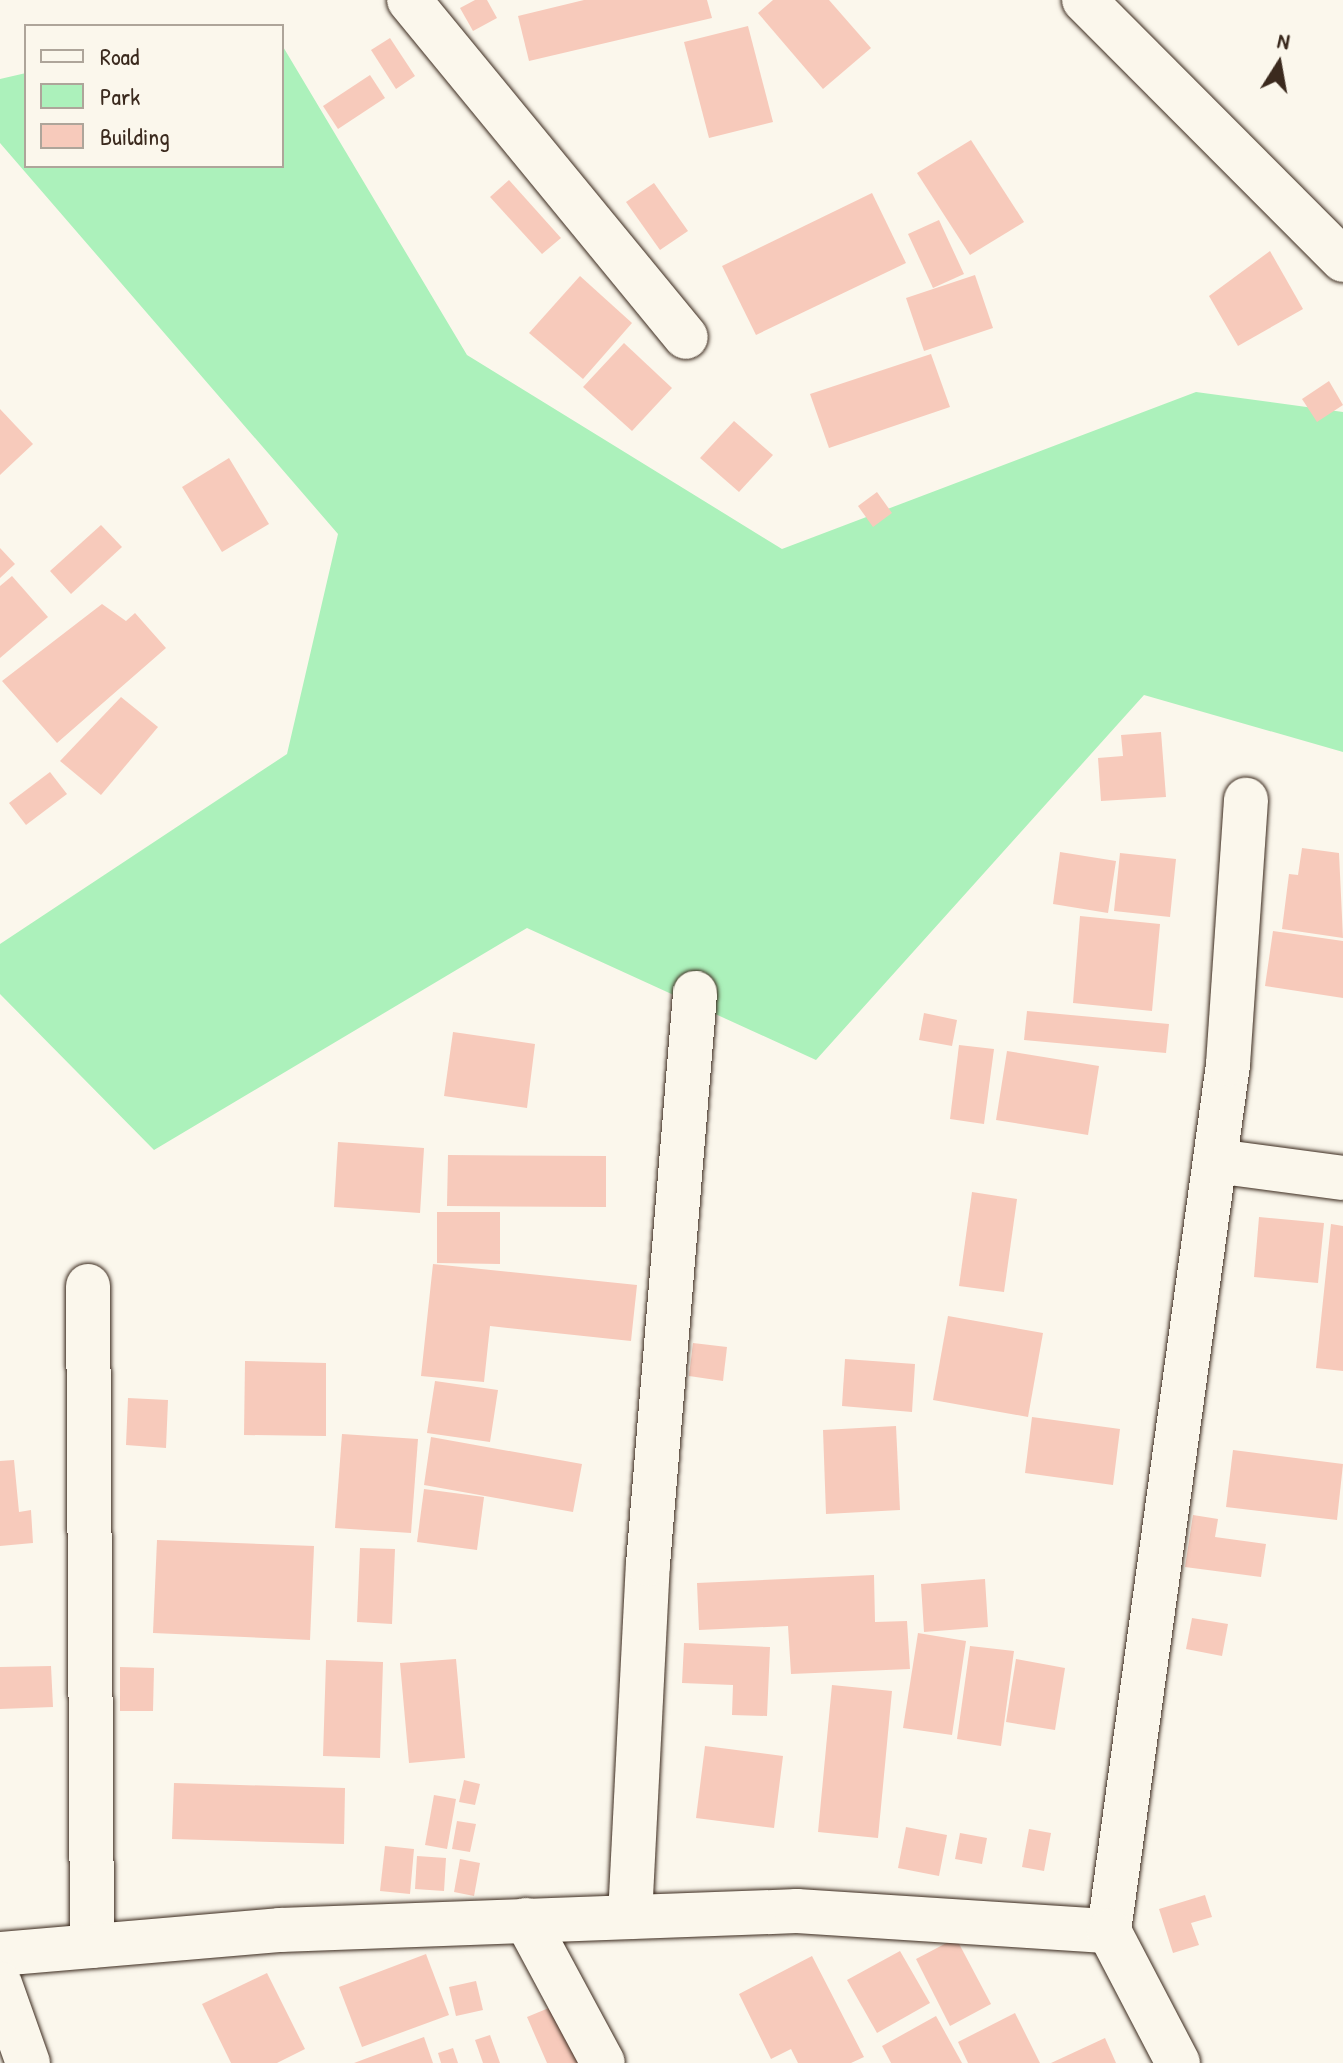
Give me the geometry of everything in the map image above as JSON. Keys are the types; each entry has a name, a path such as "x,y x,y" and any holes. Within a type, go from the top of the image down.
{"street":[{"path":"409,0 686,337"},
{"path":"1084,0 1343,260"},
{"path":"1178,2063 1109,1931 1216,1161 1246,800"},
{"path":"630,1917 648,1564 695,993"},
{"path":"1216,1161 1343,1178"},
{"path":"88,1286 92,1946"},
{"path":"0,1954 526,1920 797,1911 1109,1931"},
{"path":"526,1920 603,2063"},
{"path":"0,1984 28,2063"}],"green space":[{"path":"284,48 467,355 782,549 1196,392 1343,412 1343,752 1144,695 816,1060 527,928 154,1150 0,994 0,944 287,754 338,534 0,143 0,79 24,73 24,168 284,168"}],"building":[{"path":"475,0 487,0 497,18 473,31 460,8"},
{"path":"584,0 707,0 712,18 529,61 518,16"},
{"path":"773,0 829,0 871,48 823,89 758,13"},
{"path":"748,26 773,122 709,138 684,42"},
{"path":"390,38 415,76 396,89 371,50"},
{"path":"370,75 385,98 338,129 323,106"},
{"path":"971,140 1024,222 970,255 917,173"},
{"path":"509,180 561,238 542,254 490,197"},
{"path":"654,183 688,231 660,250 626,202"},
{"path":"872,193 906,263 756,335 722,266"},
{"path":"939,220 964,274 933,288 908,234"},
{"path":"1270,251 1303,309 1238,346 1209,296"},
{"path":"975,275 993,328 924,351 906,298"},
{"path":"580,276 632,323 583,379 529,333"},
{"path":"624,343 672,388 632,431 583,387"},
{"path":"931,354 950,407 829,448 810,394"},
{"path":"1329,381 1343,405 1317,422 1302,399"},
{"path":"0,409 33,444 0,475"},
{"path":"734,421 773,455 739,492 700,458"},
{"path":"229,458 269,524 222,552 182,487"},
{"path":"877,492 892,513 873,527 858,506"},
{"path":"101,525 122,547 71,594 50,571"},
{"path":"0,548 15,564 0,578"},
{"path":"12,576 48,617 0,658 0,586"},
{"path":"102,604 126,621 135,613 166,648 57,743 2,681"},
{"path":"121,697 158,727 101,795 60,761"},
{"path":"1161,732 1166,797 1101,801 1098,758 1123,756 1121,735"},
{"path":"50,772 67,794 26,825 9,803"},
{"path":"1302,848 1339,853 1343,938 1282,929 1289,874 1298,875"},
{"path":"1060,852 1116,861 1108,913 1053,904"},
{"path":"1120,853 1176,859 1170,917 1114,911"},
{"path":"1080,916 1160,924 1152,1011 1073,1003"},
{"path":"1273,931 1343,941 1343,998 1265,986"},
{"path":"1027,1011 1169,1024 1166,1053 1024,1040"},
{"path":"924,1013 957,1020 952,1046 919,1040"},
{"path":"453,1032 535,1044 527,1108 444,1096"},
{"path":"959,1045 994,1049 984,1124 950,1119"},
{"path":"1007,1051 1099,1066 1088,1135 996,1120"},
{"path":"338,1142 424,1148 420,1213 334,1207"},
{"path":"448,1155 606,1156 606,1207 447,1206"},
{"path":"972,1192 1017,1199 1004,1292 959,1286"},
{"path":"437,1212 500,1212 500,1264 437,1263"},
{"path":"1259,1217 1324,1223 1318,1283 1254,1277"},
{"path":"1331,1224 1343,1226 1343,1371 1316,1368"},
{"path":"433,1264 637,1285 631,1341 490,1326 484,1382 421,1376"},
{"path":"948,1316 1043,1333 1028,1417 933,1400"},
{"path":"693,1343 727,1347 723,1381 689,1376"},
{"path":"845,1359 915,1364 912,1412 842,1406"},
{"path":"245,1361 326,1363 326,1436 244,1435"},
{"path":"435,1381 498,1390 490,1442 427,1433"},
{"path":"128,1398 168,1400 166,1448 126,1445"},
{"path":"1032,1417 1120,1429 1113,1485 1025,1473"},
{"path":"896,1426 900,1510 826,1514 823,1430"},
{"path":"342,1434 418,1439 411,1533 335,1528"},
{"path":"431,1437 582,1464 573,1512 424,1485"},
{"path":"1233,1450 1343,1464 1337,1520 1226,1507"},
{"path":"14,1460 19,1512 31,1510 33,1543 0,1546 0,1461"},
{"path":"424,1489 484,1497 477,1550 417,1542"},
{"path":"1193,1515 1218,1519 1215,1537 1266,1544 1261,1577 1185,1567"},
{"path":"157,1540 314,1546 310,1640 153,1633"},
{"path":"360,1548 395,1549 392,1624 357,1622"},
{"path":"874,1575 875,1622 907,1621 910,1669 791,1674 788,1626 699,1630 697,1583"},
{"path":"985,1579 988,1627 924,1632 921,1584"},
{"path":"1192,1618 1228,1624 1222,1656 1186,1649"},
{"path":"918,1633 966,1641 952,1735 903,1728"},
{"path":"684,1643 770,1647 767,1716 732,1715 733,1685 682,1683"},
{"path":"970,1646 1014,1651 1001,1746 957,1739"},
{"path":"456,1659 465,1758 409,1763 400,1663"},
{"path":"1016,1659 1065,1668 1055,1730 1006,1722"},
{"path":"326,1660 383,1662 380,1758 323,1756"},
{"path":"51,1666 53,1707 0,1709 0,1667"},
{"path":"120,1667 154,1668 153,1711 120,1711"},
{"path":"832,1685 892,1691 878,1838 818,1832"},
{"path":"705,1746 783,1756 774,1828 696,1818"},
{"path":"464,1780 480,1784 475,1805 459,1802"},
{"path":"174,1783 345,1788 344,1844 172,1839"},
{"path":"434,1795 456,1799 447,1849 425,1845"},
{"path":"457,1821 476,1824 470,1852 452,1849"},
{"path":"906,1827 947,1835 939,1876 898,1868"},
{"path":"1029,1829 1051,1833 1044,1871 1022,1867"},
{"path":"960,1833 987,1838 982,1864 955,1859"},
{"path":"385,1846 414,1849 410,1894 380,1891"},
{"path":"417,1856 446,1858 444,1891 415,1889"},
{"path":"460,1859 480,1863 474,1896 454,1892"},
{"path":"1205,1895 1212,1917 1191,1923 1199,1945 1173,1953 1159,1909"},
{"path":"956,1938 991,2004 950,2026 916,1959"},
{"path":"900,1951 930,2003 877,2033 847,1980"},
{"path":"426,1954 449,2015 362,2047 339,1987"},
{"path":"812,1956 864,2057 851,2063 798,2063 791,2049 771,2059 739,1994"},
{"path":"267,1973 305,2049 277,2063 231,2063 202,2004"},
{"path":"476,1981 483,2010 456,2016 449,1987"},
{"path":"556,2005 581,2063 547,2063 527,2017"},
{"path":"1015,2013 1040,2063 968,2063 958,2042"},
{"path":"936,2016 962,2063 891,2063 882,2046"},
{"path":"490,2035 500,2063 483,2063 475,2040"},
{"path":"424,2037 433,2063 354,2063"},
{"path":"1105,2038 1116,2063 1051,2063"},
{"path":"453,2048 458,2063 441,2063 438,2053"}]}
